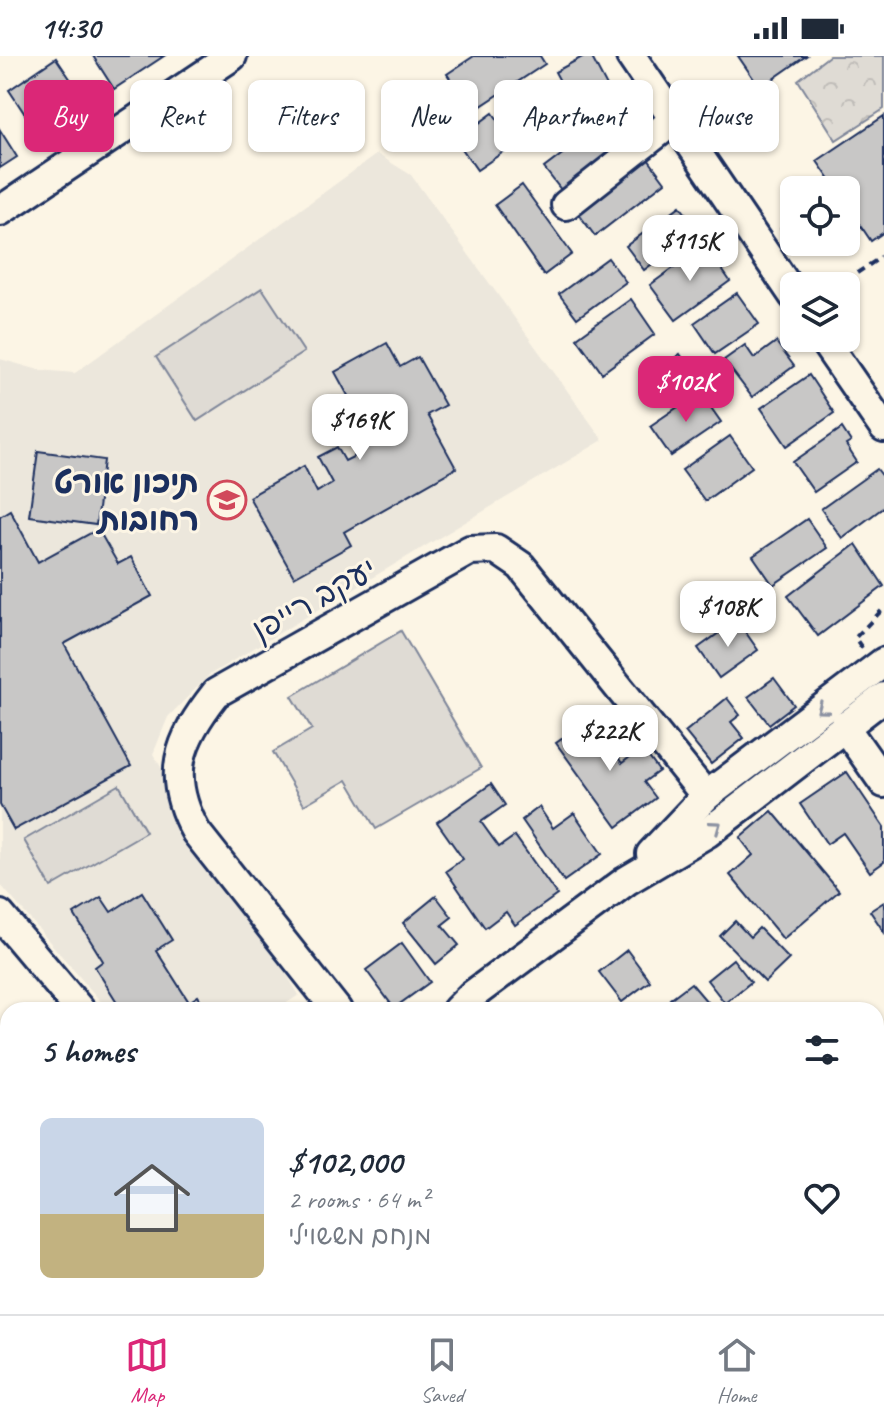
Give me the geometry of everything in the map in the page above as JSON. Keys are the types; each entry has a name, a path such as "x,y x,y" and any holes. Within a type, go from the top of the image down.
{"street":[{"path":"0,211 231,56"},
{"path":"631,56 669,113"},
{"path":"566,205 669,124"},
{"path":"697,152 780,275"},
{"path":"832,352 884,428"},
{"name":"יעקב רייפן","path":"331,1002 196,832 184,810 177,773 181,751 198,715 216,693 470,550 496,549 521,566 706,796"},
{"path":"626,881 706,796 880,664"},
{"path":"465,1002 626,881 707,833 884,697"},
{"path":"844,726 884,783"},
{"path":"0,915 73,1002"}],"path":[{"path":"858,272 884,255"},
{"path":"880,664 855,638 884,608"}],"shaded area":[{"path":"377,154 411,175 603,440 209,675 168,717 153,754 299,995 288,1002 101,1002 0,884 0,359 39,370 75,373"}],"green space":[{"path":"829,56 884,56 884,109 836,140 798,80"},
{"path":"262,288 304,352 197,421 156,357"},
{"path":"401,631 481,768 376,829 347,780 304,805 273,752 312,729 292,696"},
{"path":"119,785 146,832 51,887 24,840"}],"building":[{"path":"93,56 164,56 114,89 114,80 108,80"},
{"path":"474,56 540,56 545,64 521,80 494,80 494,98 478,108 478,80 451,80 447,74"},
{"path":"584,56 591,56 604,80 559,80 555,72"},
{"path":"738,56 806,56 772,80 754,80"},
{"path":"56,58 71,80 24,80 24,113 9,90"},
{"path":"493,113 494,152 503,152 477,170 464,152 478,152 478,124"},
{"path":"884,116 884,232 871,241 860,225 860,176 827,176 817,161"},
{"path":"0,130 17,157 0,168"},
{"path":"565,152 613,152 562,191 544,168"},
{"path":"648,159 665,182 595,236 578,213"},
{"path":"522,185 572,254 544,275 495,205"},
{"path":"680,206 698,230 644,270 626,246"},
{"path":"705,245 730,281 676,320 650,285"},
{"path":"608,258 626,282 577,318 559,294"},
{"path":"737,293 759,324 715,354 694,323"},
{"path":"631,299 655,334 602,373 577,338"},
{"path":"776,342 780,352 784,352 794,366 752,397 724,360 745,345 754,358"},
{"path":"387,343 400,367 418,357 445,405 427,415 456,468 344,532 351,545 294,577 249,497 304,466 317,492 332,483 318,457 337,447 345,461 361,453 343,420 357,412 335,372"},
{"path":"680,354 694,374 666,394 652,375"},
{"path":"809,375 834,413 787,446 761,408"},
{"path":"700,392 721,422 671,456 650,426"},
{"path":"842,428 851,442 846,445 857,462 814,492 793,462"},
{"path":"730,436 752,467 705,501 682,470"},
{"path":"38,451 104,460 96,525 29,516"},
{"path":"877,469 884,478 884,507 842,538 821,509"},
{"path":"10,510 38,562 98,529 118,564 131,557 152,596 64,644 131,766 14,830 0,805 0,516"},
{"path":"807,519 827,548 773,585 753,556"},
{"path":"856,544 884,586 818,636 788,596"},
{"path":"737,620 758,650 719,678 698,648"},
{"path":"774,678 794,705 769,724 748,697"},
{"path":"727,698 740,715 731,722 744,738 711,764 685,732"},
{"path":"590,719 622,763 642,748 659,771 644,782 656,798 617,827 556,743"},
{"path":"847,772 884,827 884,862 870,872 843,833 827,844 800,804"},
{"path":"491,784 505,805 481,822 499,847 515,836 557,895 515,925 506,912 485,928 446,871 463,859 437,822"},
{"path":"539,807 553,828 574,813 602,854 564,881 522,820"},
{"path":"772,811 839,891 783,939 730,875 753,855 740,838"},
{"path":"142,892 172,940 156,950 189,1002 117,1002 95,967 103,961 74,914 101,897 111,912"},
{"path":"436,896 452,917 442,925 459,945 436,964 403,923"},
{"path":"884,902 884,932 870,911"},
{"path":"735,921 750,937 759,928 789,959 765,982 720,936"},
{"path":"402,943 430,982 402,1002 390,1002 366,970"},
{"path":"627,950 650,981 622,1002 599,972"},
{"path":"733,959 751,982 724,1002 707,980"},
{"path":"691,983 707,1002 672,1002 670,999"}],"place":[{"name":"תיכון אורט רחובות","path":"227,500"}]}
